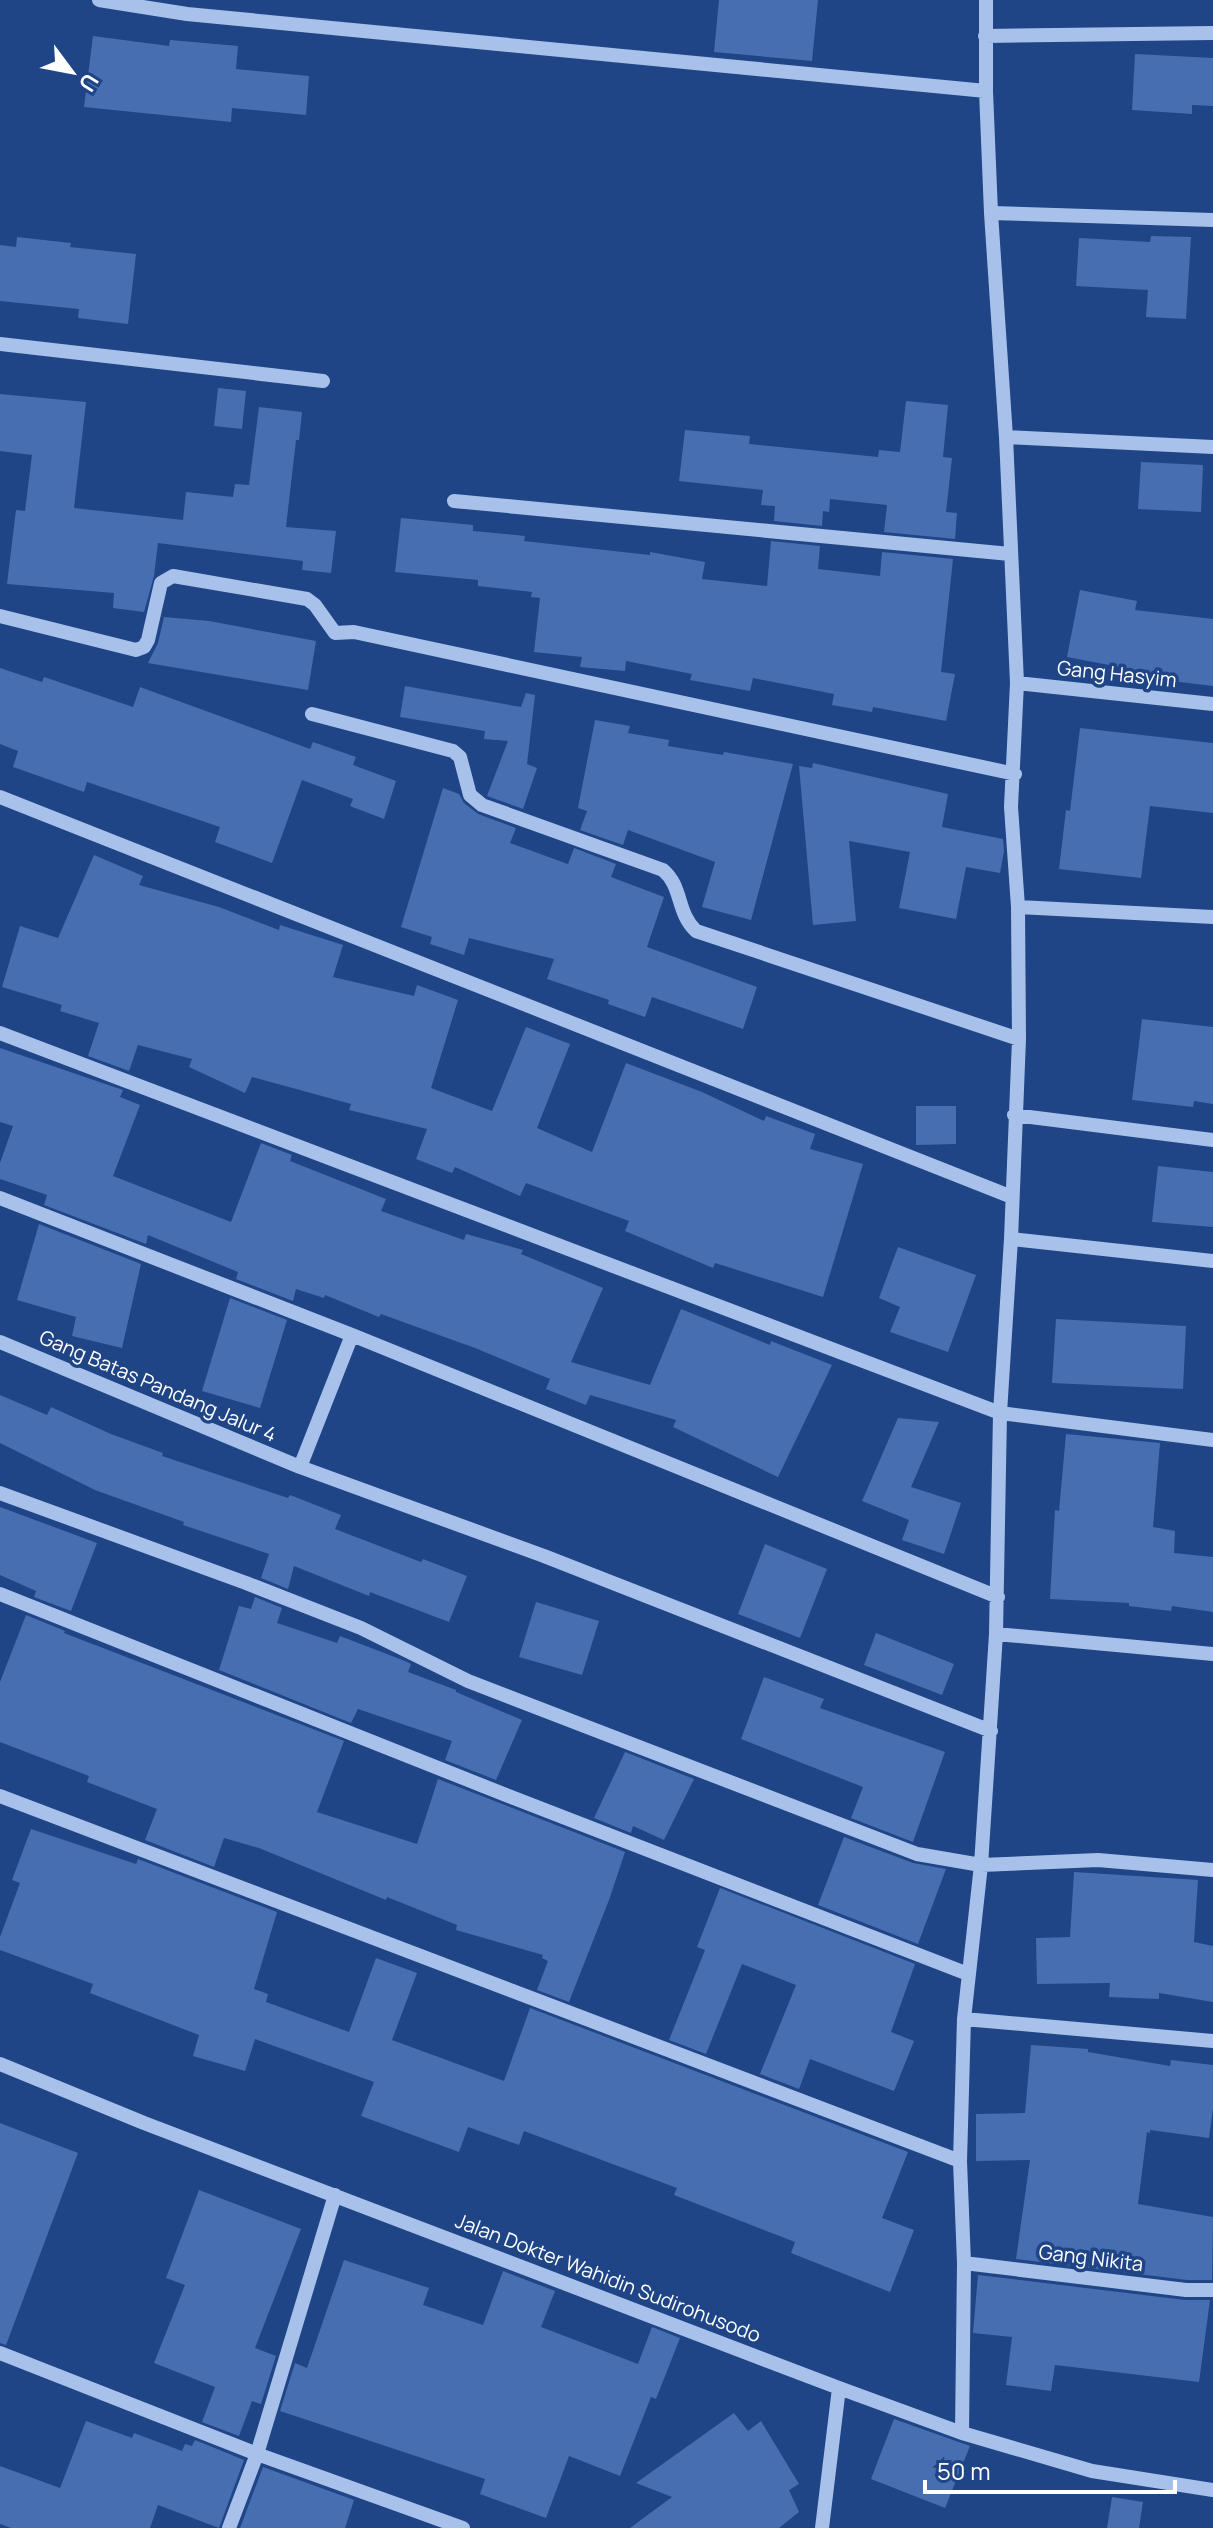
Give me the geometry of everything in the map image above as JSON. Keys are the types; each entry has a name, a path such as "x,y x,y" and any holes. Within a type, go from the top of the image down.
{"street":[{"path":"99,0 187,14 986,91"},
{"path":"962,2433 964,2263 960,2161 964,2019 981,1865 991,1731 998,1597 1000,1413 1019,1039 1018,907 1011,807 1015,774 1017,683 1006,437 991,213 986,0"},
{"path":"985,36 1213,33"},
{"path":"991,213 1213,220"},
{"path":"0,344 323,381"},
{"path":"1006,437 1213,447"},
{"path":"454,501 1010,554"},
{"path":"0,616 136,650 144,647 148,640 161,583 173,576 307,599 335,633 354,632 1015,774"},
{"name":"Gang Hasyim","path":"1017,683 1213,704"},
{"path":"312,714 453,751 460,757 470,795 482,805 663,870 674,882 684,919 696,931 1019,1039"},
{"path":"0,797 1012,1197"},
{"path":"1018,907 1213,917"},
{"path":"0,1033 1000,1413 1213,1440"},
{"path":"1014,1115 1213,1140"},
{"path":"0,1198 352,1335 998,1597"},
{"path":"1011,1239 1213,1261"},
{"path":"300,1467 352,1335"},
{"name":"Gang Batas Pandang Jalur 4","path":"0,1342 300,1467 544,1556 991,1731"},
{"path":"0,1493 361,1628 468,1681 917,1854 981,1865 1098,1860 1213,1870"},
{"path":"0,1594 968,1974"},
{"path":"996,1634 1213,1654"},
{"path":"0,1796 960,2161"},
{"path":"964,2019 1213,2041"},
{"name":"Jalan Dokter Wahidin Sudirohusodo","path":"0,2064 144,2123 962,2433 1092,2471 1213,2490"},
{"path":"229,2528 257,2454 335,2195"},
{"name":"Gang Nikita","path":"964,2263 1186,2290 1213,2290"},
{"path":"0,2353 257,2454 463,2528"},
{"path":"822,2528 839,2388"}],"building":[{"path":"719,0 818,0 812,61 714,52"},
{"path":"93,36 169,46 170,40 238,46 236,69 309,76 306,115 232,108 231,122 84,107"},
{"path":"1135,54 1213,58 1213,106 1192,105 1192,114 1132,110"},
{"path":"1151,236 1191,237 1186,319 1146,317 1148,290 1076,286 1079,238 1150,242"},
{"path":"17,237 71,243 70,247 136,254 128,324 78,318 79,309 0,301 0,245 16,247"},
{"path":"218,388 246,391 242,429 214,426"},
{"path":"0,394 86,402 74,508 183,520 186,492 233,497 235,484 249,485 259,407 302,412 286,527 336,531 331,573 302,570 303,561 158,543 154,576 144,612 113,608 114,593 7,584 16,510 25,511 32,455 0,451"},
{"path":"906,401 948,405 943,457 952,458 946,512 957,513 955,539 884,532 887,505 830,499 829,512 823,511 822,526 774,521 775,506 761,505 763,490 679,481 685,430 750,436 749,444 878,457 879,450 900,452"},
{"path":"1141,462 1203,465 1201,512 1138,509"},
{"path":"401,518 473,525 473,531 525,536 524,541 650,555 650,552 705,562 702,579 767,586 771,541 820,546 818,569 880,576 882,552 953,559 941,672 955,674 946,721 873,707 872,712 832,705 834,694 753,678 750,691 690,680 692,674 626,661 625,671 580,667 582,657 534,652 540,598 531,597 532,592 478,586 478,580 395,572"},
{"path":"1080,590 1137,601 1135,610 1213,619 1213,686 1146,678 1146,672 1067,657"},
{"path":"164,617 209,621 316,641 308,690 148,663 158,643"},
{"path":"0,668 42,682 44,677 133,707 140,687 310,749 313,742 356,757 353,765 396,781 384,819 350,806 353,799 302,780 272,863 215,842 220,827 87,782 84,792 13,767 18,751 0,744"},
{"path":"405,686 521,707 526,693 535,695 527,764 537,768 523,809 487,796 508,741 484,739 485,731 400,717"},
{"path":"595,720 630,726 628,733 669,740 668,746 793,764 751,920 702,907 715,862 628,830 623,845 580,830 587,811 578,808"},
{"path":"1080,728 1213,743 1213,813 1150,806 1141,878 1059,869"},
{"path":"813,763 948,794 942,827 1003,839 1000,873 966,867 956,919 899,908 910,852 849,841 856,921 813,925 799,766 812,768"},
{"path":"443,788 459,794 464,803 478,814 516,828 510,843 568,864 574,848 616,864 611,877 664,897 647,947 757,987 743,1029 652,997 645,1017 608,1004 609,1000 547,979 554,959 469,938 464,955 430,944 432,937 401,927"},
{"path":"94,855 143,876 139,885 219,907 279,930 280,925 343,945 333,977 414,996 417,985 458,1000 431,1088 492,1111 526,1027 570,1044 537,1128 592,1152 626,1063 702,1092 764,1121 766,1116 815,1134 810,1149 863,1164 823,1297 715,1263 713,1268 625,1231 629,1221 526,1183 520,1196 455,1167 452,1173 416,1159 427,1129 349,1110 351,1104 252,1077 245,1093 189,1067 192,1059 138,1045 129,1071 88,1056 99,1023 60,1011 62,1005 2,987 20,926 58,938"},
{"path":"1142,1019 1213,1027 1213,1104 1194,1101 1193,1107 1132,1100"},
{"path":"0,1048 123,1090 120,1097 140,1105 113,1176 231,1222 261,1143 292,1155 290,1161 386,1199 381,1211 464,1240 466,1234 523,1250 521,1254 603,1288 571,1362 650,1385 681,1309 770,1345 771,1341 832,1365 778,1477 673,1427 676,1420 590,1395 586,1405 546,1389 550,1379 475,1348 381,1314 379,1317 325,1295 324,1298 296,1289 293,1301 236,1279 238,1272 148,1235 146,1244 44,1205 47,1195 0,1179 0,1163 13,1126 0,1122"},
{"path":"916,1106 956,1106 956,1144 916,1145"},
{"path":"1158,1166 1213,1172 1213,1227 1152,1222"},
{"path":"39,1224 141,1264 122,1348 72,1336 76,1317 17,1300"},
{"path":"898,1247 976,1275 948,1352 890,1332 900,1307 879,1298"},
{"path":"230,1298 287,1320 260,1408 202,1391"},
{"path":"1056,1319 1186,1326 1183,1389 1052,1383"},
{"path":"0,1395 47,1415 51,1407 163,1453 162,1456 288,1498 290,1495 341,1515 335,1529 467,1576 449,1622 370,1592 369,1596 294,1566 288,1589 261,1578 269,1554 183,1525 184,1522 95,1490 0,1443"},
{"path":"898,1418 939,1422 911,1487 961,1503 944,1554 902,1540 909,1520 862,1501"},
{"path":"1066,1434 1160,1443 1153,1527 1175,1531 1174,1553 1213,1557 1213,1612 1172,1606 1171,1611 1129,1606 1129,1603 1050,1599 1055,1510 1059,1511"},
{"path":"0,1507 97,1543 71,1611 34,1597 36,1591 0,1575"},
{"path":"765,1544 827,1569 800,1638 738,1614"},
{"path":"255,1597 282,1608 277,1623 337,1643 340,1636 405,1661 411,1664 408,1672 522,1720 496,1780 445,1760 452,1741 358,1709 351,1723 219,1670 239,1606 251,1609"},
{"path":"536,1602 599,1621 582,1675 519,1657"},
{"path":"26,1615 64,1633 344,1741 317,1812 417,1844 438,1779 625,1852 569,2002 537,1990 548,1961 542,1958 543,1955 456,1930 457,1925 387,1897 386,1900 259,1848 224,1838 214,1867 145,1840 157,1809 87,1782 89,1776 0,1742 0,1682"},
{"path":"876,1633 954,1664 942,1695 864,1665"},
{"path":"764,1677 824,1699 820,1708 945,1752 913,1842 851,1818 863,1787 741,1739"},
{"path":"625,1752 694,1779 664,1840 633,1826 631,1833 594,1818"},
{"path":"31,1829 136,1864 138,1859 277,1912 254,1989 268,1994 266,2002 349,2032 376,1958 417,1973 392,2040 504,2081 530,2008 908,2152 882,2218 914,2230 890,2292 791,2253 795,2242 674,2195 677,2188 524,2131 519,2145 468,2127 459,2152 361,2116 374,2082 255,2039 245,2071 193,2056 199,2035 90,1993 93,1984 0,1950 0,1937 20,1883 12,1880"},
{"path":"844,1837 913,1863 946,1869 918,1944 818,1905"},
{"path":"1074,1872 1198,1880 1194,1942 1213,1946 1213,2002 1159,1993 1159,1999 1109,1997 1110,1983 1037,1984 1036,1938 1070,1937"},
{"path":"720,1888 915,1964 891,2032 914,2041 894,2091 810,2059 799,2089 760,2074 796,1985 742,1964 706,2054 669,2040 705,1950 697,1947"},
{"path":"1031,2045 1088,2049 1088,2052 1170,2066 1171,2060 1213,2065 1209,2138 1147,2132 1138,2204 1213,2217 1212,2280 1187,2280 1016,2259 1030,2160 976,2161 976,2114 1025,2113"},
{"path":"0,2123 78,2153 6,2345 0,2343"},
{"path":"199,2190 301,2229 255,2348 276,2356 261,2404 252,2401 239,2436 202,2422 215,2387 154,2363 185,2285 166,2278"},
{"path":"344,2260 429,2288 423,2305 483,2325 503,2271 555,2291 541,2327 638,2364 652,2327 680,2338 656,2399 651,2397 620,2476 569,2456 546,2518 480,2494 485,2479 280,2411 295,2363 307,2368"},
{"path":"978,2275 1185,2300 1210,2300 1199,2382 1055,2365 1051,2391 1006,2385 1012,2337 973,2333"},
{"path":"734,2413 748,2431 761,2421 799,2484 789,2490 799,2512 779,2528 630,2528 672,2497 636,2483"},
{"path":"894,2419 970,2446 945,2508 871,2479"},
{"path":"86,2421 132,2438 134,2433 182,2451 185,2444 192,2446 195,2440 244,2460 219,2528 158,2505 150,2528 11,2528 0,2524 0,2466 60,2488"},
{"path":"263,2467 354,2500 345,2528 240,2528"},
{"path":"1112,2497 1143,2502 1139,2528 1107,2528"}]}
